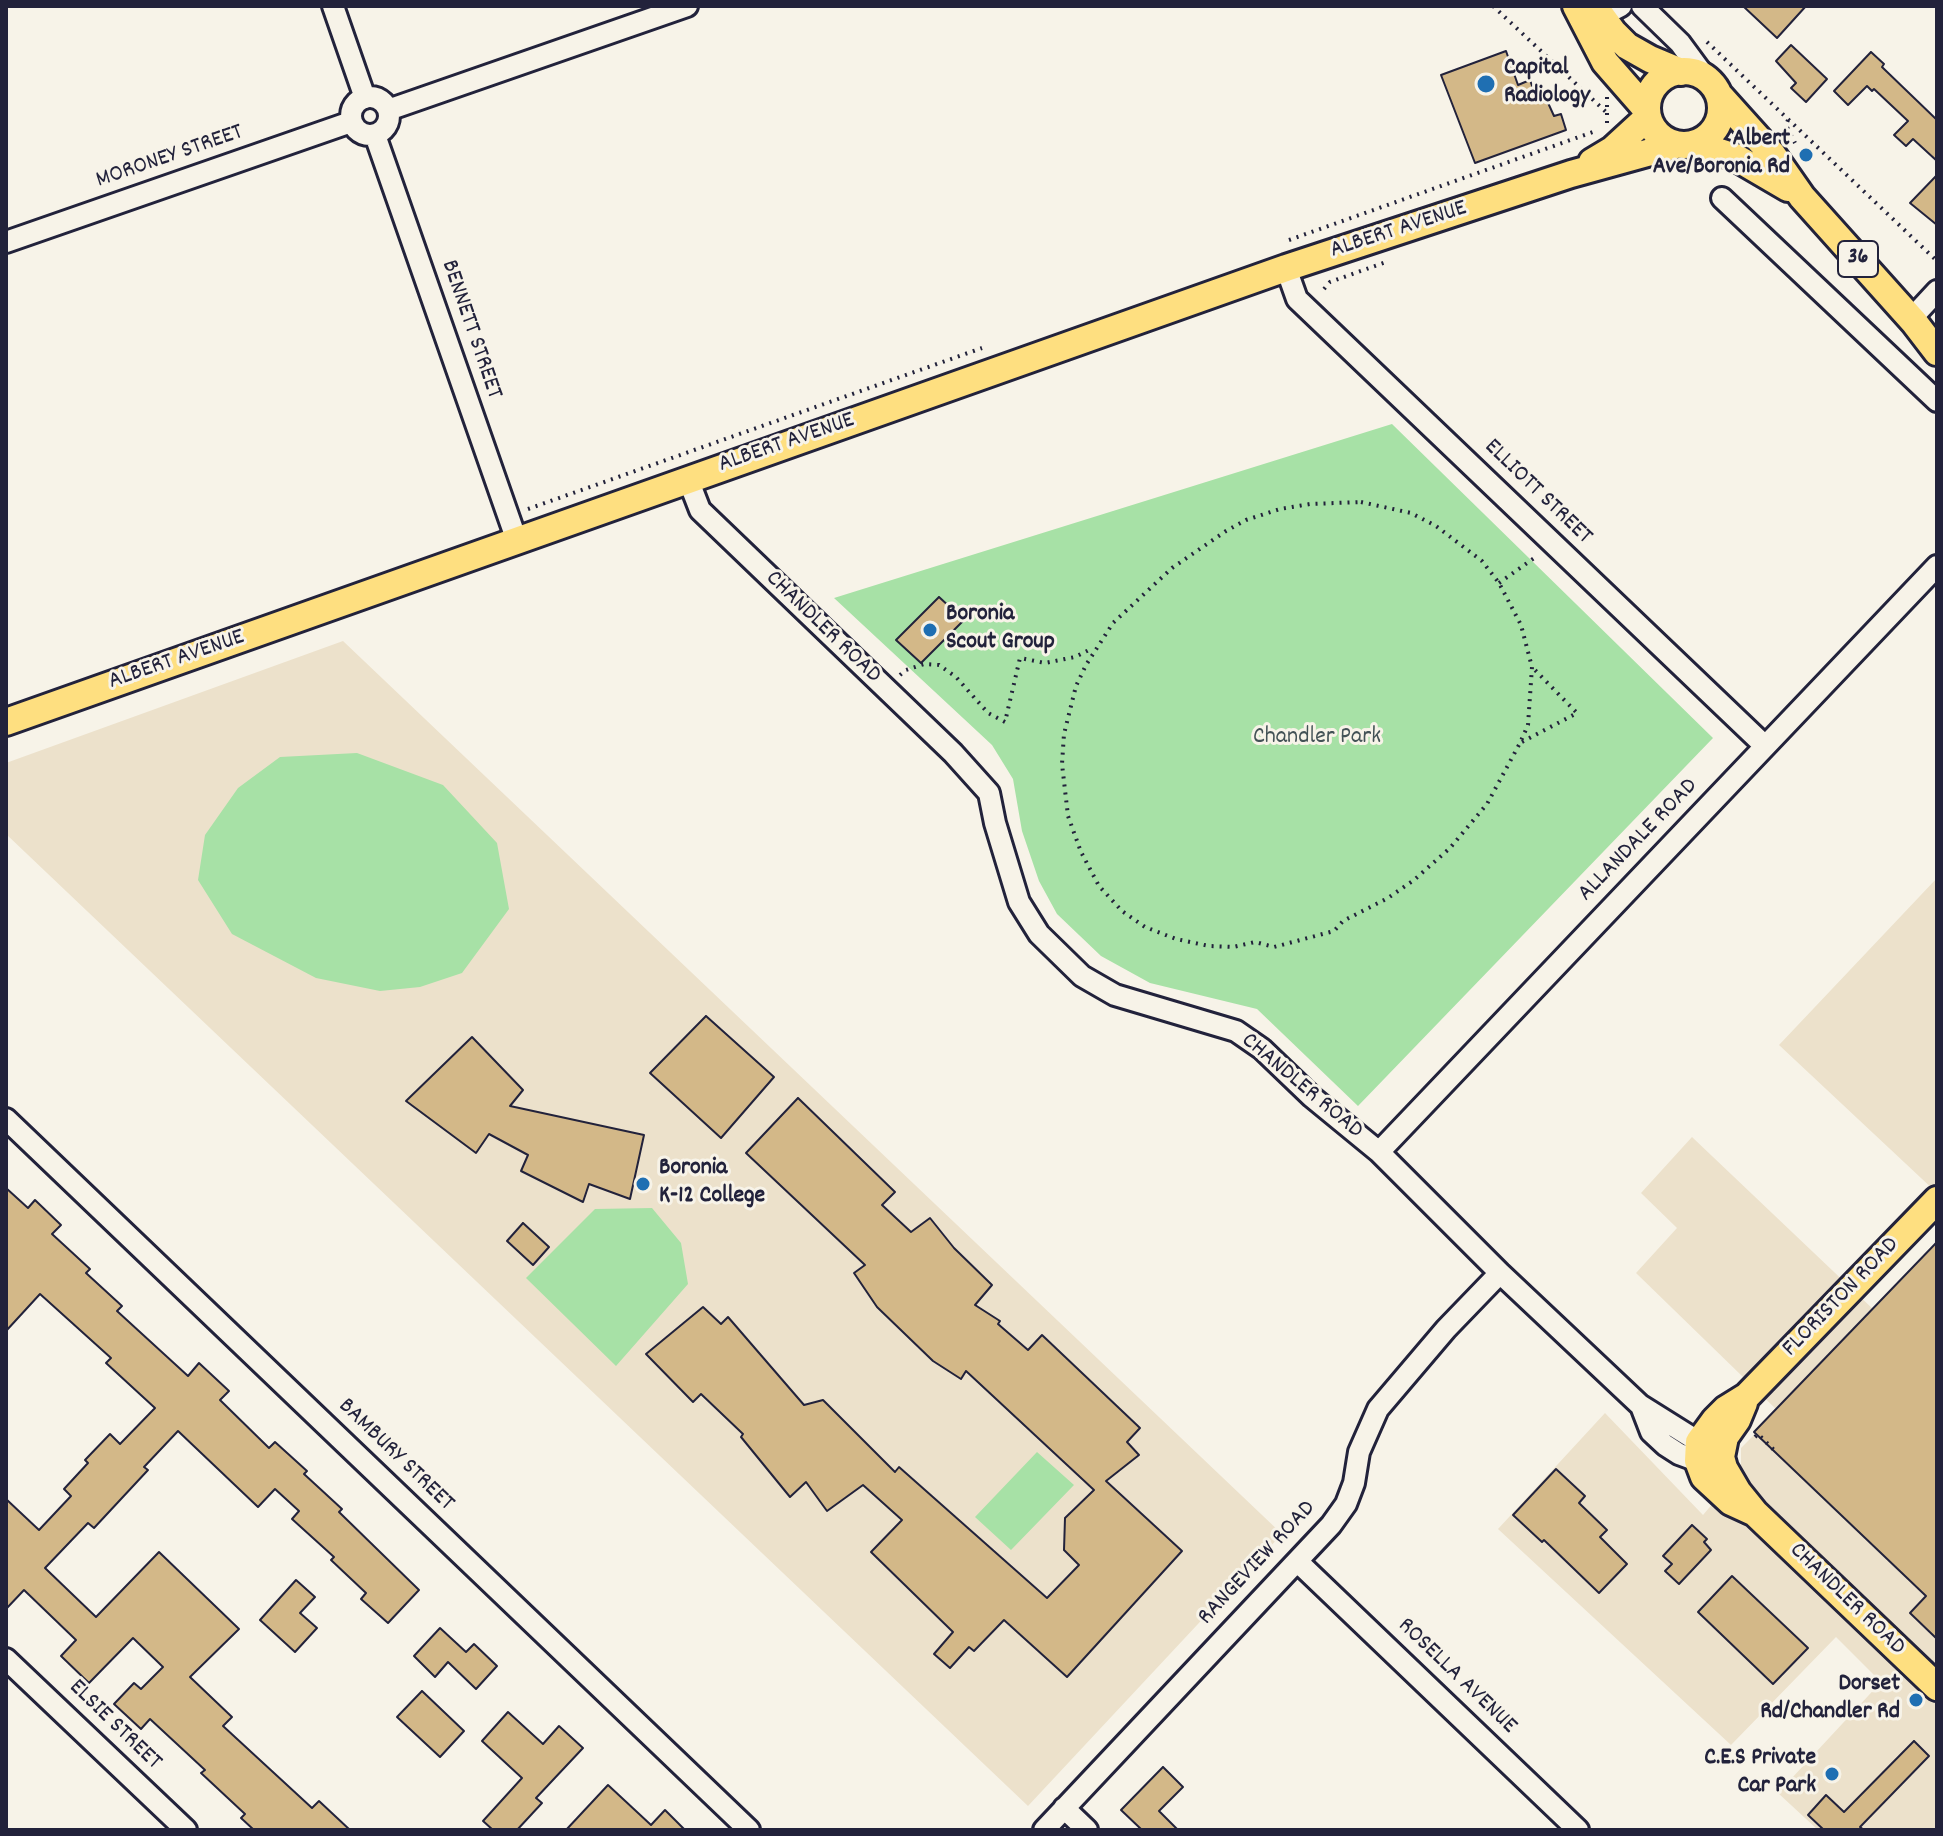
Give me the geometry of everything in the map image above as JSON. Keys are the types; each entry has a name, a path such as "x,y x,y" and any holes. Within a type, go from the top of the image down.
{"main road":[{"name":"36","path":"1576,6 1605,62 1647,113 1660,135 1735,157 1802,197"},
{"name":"36","path":"1606,9 1627,46 1702,82 1772,154 1802,197 1937,352"},
{"path":"1647,113 1651,92 1663,79 1702,82 1721,108 1718,124 1710,134 1685,144"},
{"name":"ALBERT AVENUE","path":"1571,174 1612,150 1647,113"},
{"name":"ALBERT AVENUE","path":"6,722 1286,268 1571,174 1685,144"},
{"name":"36","path":"1912,320 1937,339"},
{"name":"FLORISTON ROAD","path":"1706,1453 1725,1437 1737,1420 1747,1396 1937,1200"},
{"name":"CHANDLER ROAD","path":"1706,1453 1755,1513 1937,1687"}],"street":[{"path":"333,6 365,98"},
{"path":"388,110 687,6"},
{"path":"1642,6 1680,43 1702,82"},
{"path":"365,98 379,99 388,110 387,126 375,135 361,133 351,122 353,107 365,98"},
{"name":"MORONEY STREET","path":"6,242 351,122"},
{"name":"BENNETT STREET","path":"375,135 517,541"},
{"path":"1722,198 1937,401"},
{"name":"ELLIOTT STREET","path":"1286,268 1297,299 1765,746"},
{"path":"1912,320 1937,291"},
{"name":"CHANDLER ROAD","path":"688,479 700,510 968,768 989,793 1019,902 1039,934 1082,976 1115,995 1236,1031 1262,1049 1312,1097 1379,1152 1500,1273 1640,1405 1651,1432 1658,1439 1679,1454 1706,1453"},
{"name":"ALLANDALE ROAD","path":"1379,1152 1937,566"},
{"name":"BAMBURY STREET","path":"6,1119 749,1830"},
{"name":"RANGEVIEW ROAD","path":"1044,1830 1331,1525 1346,1504 1354,1483 1359,1452 1378,1409 1437,1339 1500,1273"},
{"name":"ROSELLA AVENUE","path":"1298,1562 1578,1830"},
{"name":"ELSIE STREET","path":"6,1659 186,1830"},
{"path":"1064,1808 1087,1830"}],"path":[{"path":"1493,6 1608,114"},
{"path":"1700,36 1937,261"},
{"path":"1609,122 1606,99 1612,92"},
{"path":"1788,120 1786,125 1796,146"},
{"path":"1361,502 1411,513 1465,546 1499,583 1521,625 1532,667 1528,725 1474,823 1433,865 1388,898 1343,921 1334,931 1274,947 1255,942 1233,947 1209,946 1176,939 1145,927 1122,911 1099,886 1081,852 1068,816 1064,792 1064,734 1076,686 1095,647 1122,615 1172,568 1246,520 1310,504 1361,502"},
{"path":"1499,583 1554,544"},
{"path":"886,689 906,670 924,664 939,665 956,677 988,713 1005,722 1020,658 1045,663 1075,657 1095,647"},
{"path":"1520,743 1577,713 1532,667"},
{"path":"1758,1434 1776,1452"}],"shaded area":[{"name":"Boronia K-12 College","path":"343,641 1282,1534 1028,1806 6,834 6,763"},
{"path":"1937,878 1937,1193 1779,1045"},
{"path":"1692,1137 1874,1310 1937,1247 1937,1830 1818,1830 1778,1793 1881,1682 1836,1637 1731,1745 1498,1529 1605,1413 1703,1515 1741,1470 1741,1448 1778,1411 1636,1273 1677,1228 1641,1193"}],"green space":[{"name":"Chandler Park","path":"1392,424 1713,738 1358,1106 1257,1009 1150,983 1101,956 1057,914 1039,881 1022,831 1013,779 992,745 834,598"},
{"path":"357,753 443,785 497,843 509,909 462,973 420,987 380,991 316,978 232,934 198,880 205,835 238,788 280,757"},
{"path":"652,1208 681,1243 688,1284 616,1366 526,1278 595,1209"},
{"path":"1037,1452 1074,1485 1011,1550 975,1517"}],"building":[{"path":"1743,6 1806,6 1777,38"},
{"path":"1791,45 1827,79 1806,102 1791,88 1796,83 1776,61"},
{"path":"1506,51 1518,85 1530,80 1536,97 1544,94 1554,116 1561,114 1566,130 1475,163 1441,75"},
{"path":"1871,52 1884,64 1882,67 1937,120 1937,161 1913,139 1906,146 1894,135 1908,121 1874,89 1872,91 1867,86 1848,105 1834,91"},
{"path":"1937,175 1937,225 1910,203"},
{"name":"Boronia Scout Group","path":"939,597 964,620 921,663 896,640"},
{"path":"706,1016 774,1077 721,1138 650,1073"},
{"path":"472,1037 523,1090 510,1106 644,1135 630,1199 589,1184 583,1202 521,1171 528,1155 489,1134 476,1153 406,1101"},
{"path":"798,1098 895,1192 882,1205 911,1232 930,1218 954,1248 992,1285 975,1305 1000,1321 998,1324 1028,1350 1042,1335 1140,1428 1127,1442 1139,1455 1106,1481 1182,1551 1067,1677 1004,1620 974,1651 969,1647 950,1668 934,1654 953,1632 871,1552 902,1520 863,1485 827,1511 806,1482 790,1497 741,1437 743,1434 701,1394 693,1402 646,1354 703,1307 721,1324 728,1317 804,1405 823,1400 895,1472 899,1467 1047,1598 1079,1565 1064,1550 1065,1518 1094,1490 966,1371 961,1379 933,1361 877,1307 854,1273 865,1265 746,1153"},
{"path":"6,1188 28,1208 35,1200 61,1225 52,1234 90,1269 86,1273 122,1306 117,1311 188,1376 199,1363 229,1391 220,1400 269,1448 275,1442 307,1471 304,1474 342,1509 339,1512 419,1590 388,1623 361,1599 366,1593 331,1560 334,1557 292,1519 299,1511 275,1489 258,1507 178,1431 144,1467 148,1470 94,1528 88,1523 45,1568 96,1617 159,1552 239,1629 190,1677 232,1717 223,1726 312,1808 319,1801 350,1830 254,1830 241,1818 245,1814 201,1773 205,1770 150,1719 141,1729 114,1704 134,1683 141,1689 163,1667 133,1638 89,1683 61,1656 76,1640 24,1590 6,1609 6,1499 39,1530 71,1496 64,1489 88,1463 85,1460 110,1434 120,1444 155,1408 106,1363 111,1358 40,1294 6,1331"},
{"path":"523,1223 549,1247 533,1265 507,1241"},
{"path":"1937,1242 1937,1639 1910,1613 1926,1596 1754,1432"},
{"path":"1556,1469 1585,1496 1579,1503 1607,1530 1600,1537 1627,1564 1599,1593 1513,1515"},
{"path":"1692,1525 1707,1539 1704,1542 1711,1550 1679,1584 1665,1571 1672,1564 1663,1556"},
{"path":"1732,1576 1808,1648 1773,1684 1698,1612"},
{"path":"296,1580 315,1597 300,1613 317,1628 295,1652 260,1620"},
{"path":"440,1628 466,1652 474,1644 497,1666 476,1689 448,1662 435,1677 414,1656"},
{"path":"422,1691 464,1731 440,1757 397,1717"},
{"path":"508,1712 543,1744 559,1726 583,1748 536,1798 542,1803 517,1830 493,1830 483,1821 522,1778 482,1741"},
{"path":"1914,1741 1929,1756 1860,1827 1864,1830 1824,1830 1808,1815 1826,1795 1844,1812"},
{"path":"1163,1767 1183,1787 1159,1811 1178,1830 1142,1830 1121,1810"},
{"path":"608,1785 651,1825 665,1810 685,1830 566,1830"}],"place":[{"name":"Capital Radiology","path":"1486,84"},
{"name":"Albert Ave/Boronia Rd","path":"1806,155"},
{"name":"Boronia Scout Group","path":"930,630"},
{"name":"Boronia K-12 College","path":"643,1184"},
{"name":"Dorset Rd/Chandler Rd","path":"1916,1700"},
{"name":"C.E.S Private Car Park","path":"1832,1774"}]}
